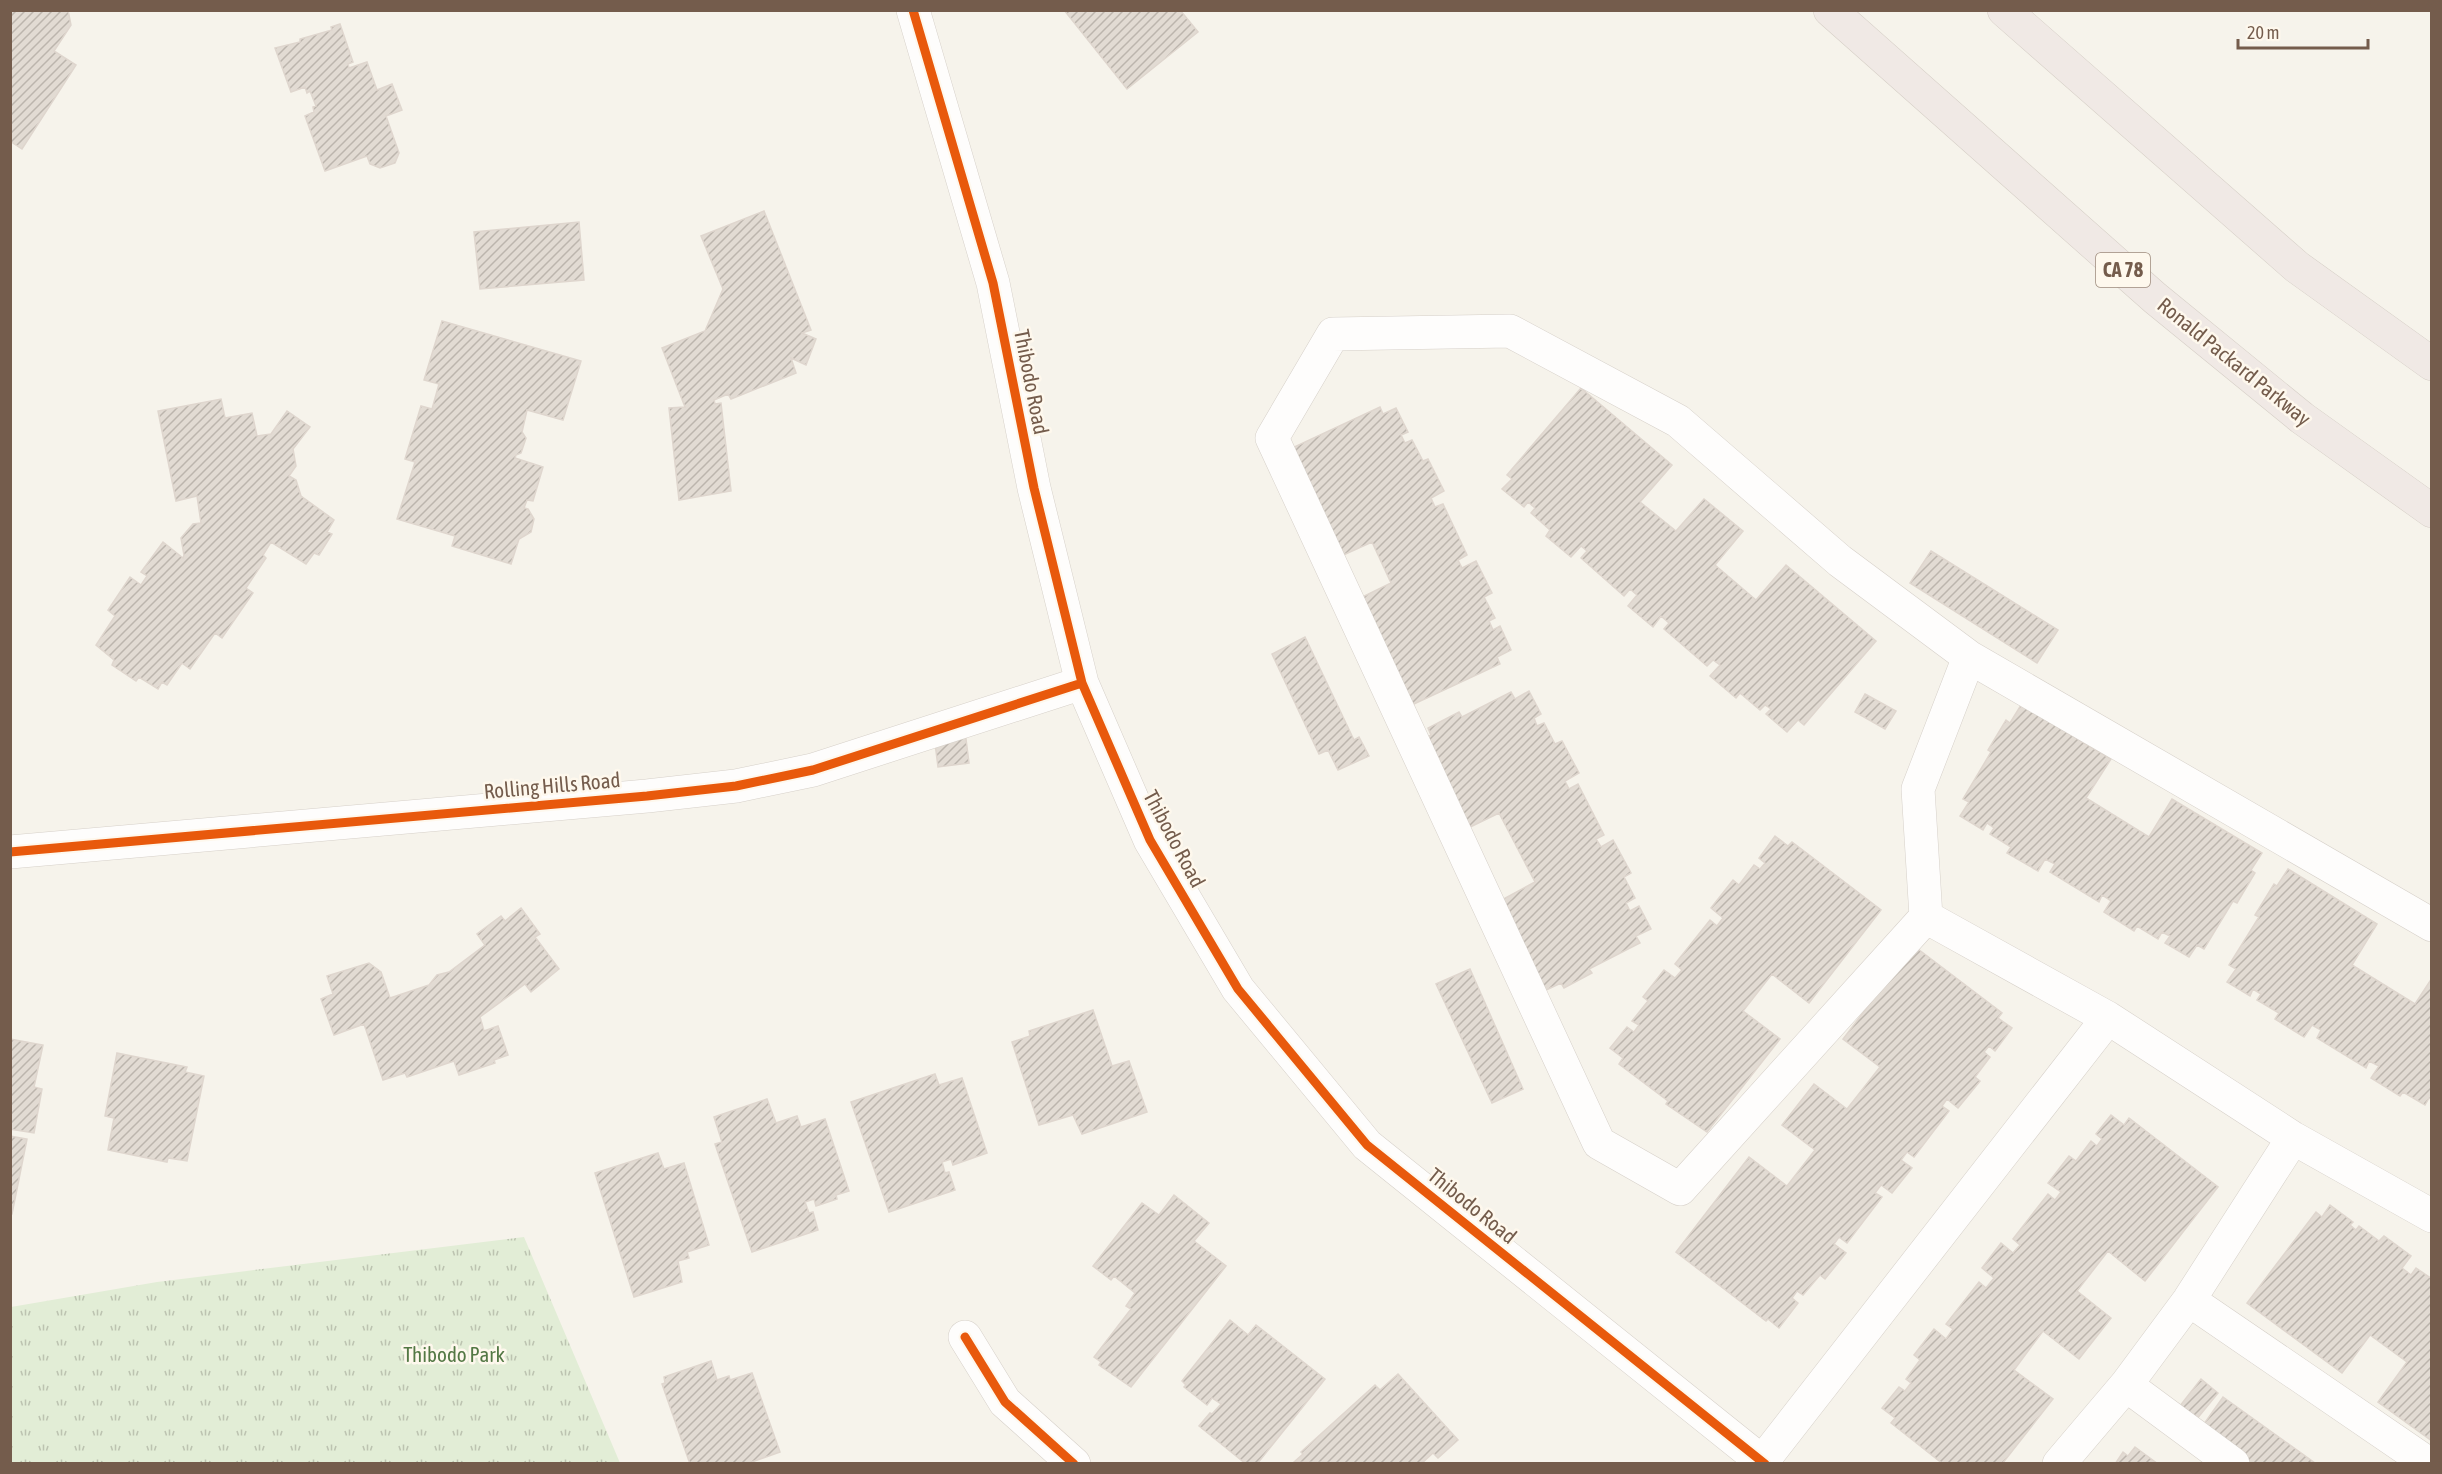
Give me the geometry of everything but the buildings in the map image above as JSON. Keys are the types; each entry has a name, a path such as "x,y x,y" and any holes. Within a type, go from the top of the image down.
{"highway":[{"name":"Ronald Packard Parkway","path":"1830,10 2156,298 2302,418 2432,511"},
{"path":"2004,10 2297,267 2432,364"}],"street":[{"name":"Thibodo Road","path":"913,10 993,283 1034,488 1082,683 1150,840 1238,989 1367,1145 1764,1463"},
{"path":"1969,657 1918,789 1926,917 1680,1189 1599,1143 1272,438 1333,334 1510,331 1678,422 1840,561 1969,657 2432,925"},
{"name":"Rolling Hills Road","path":"10,852 647,796 736,786 813,770 1082,683"},
{"path":"1926,917 2108,1018 2293,1138 2432,1216"},
{"path":"1764,1463 1813,1395 2108,1018"},
{"path":"2059,1464 2126,1385 2189,1300 2293,1138"},
{"path":"2189,1300 2429,1464"},
{"path":"965,1337 1005,1402 1074,1464"},
{"path":"2126,1385 2233,1464"}],"green space":[{"name":"Thibodo Park","path":"524,1237 620,1463 11,1463 11,1307 157,1282"}],"cycle path":[{"path":"913,10 993,283 1034,488 1082,683 1150,840 1238,989 1367,1145 1765,1464"},
{"path":"10,852 647,796 736,786 813,770 1082,683"},
{"path":"965,1337 1005,1402 1074,1464"}]}
